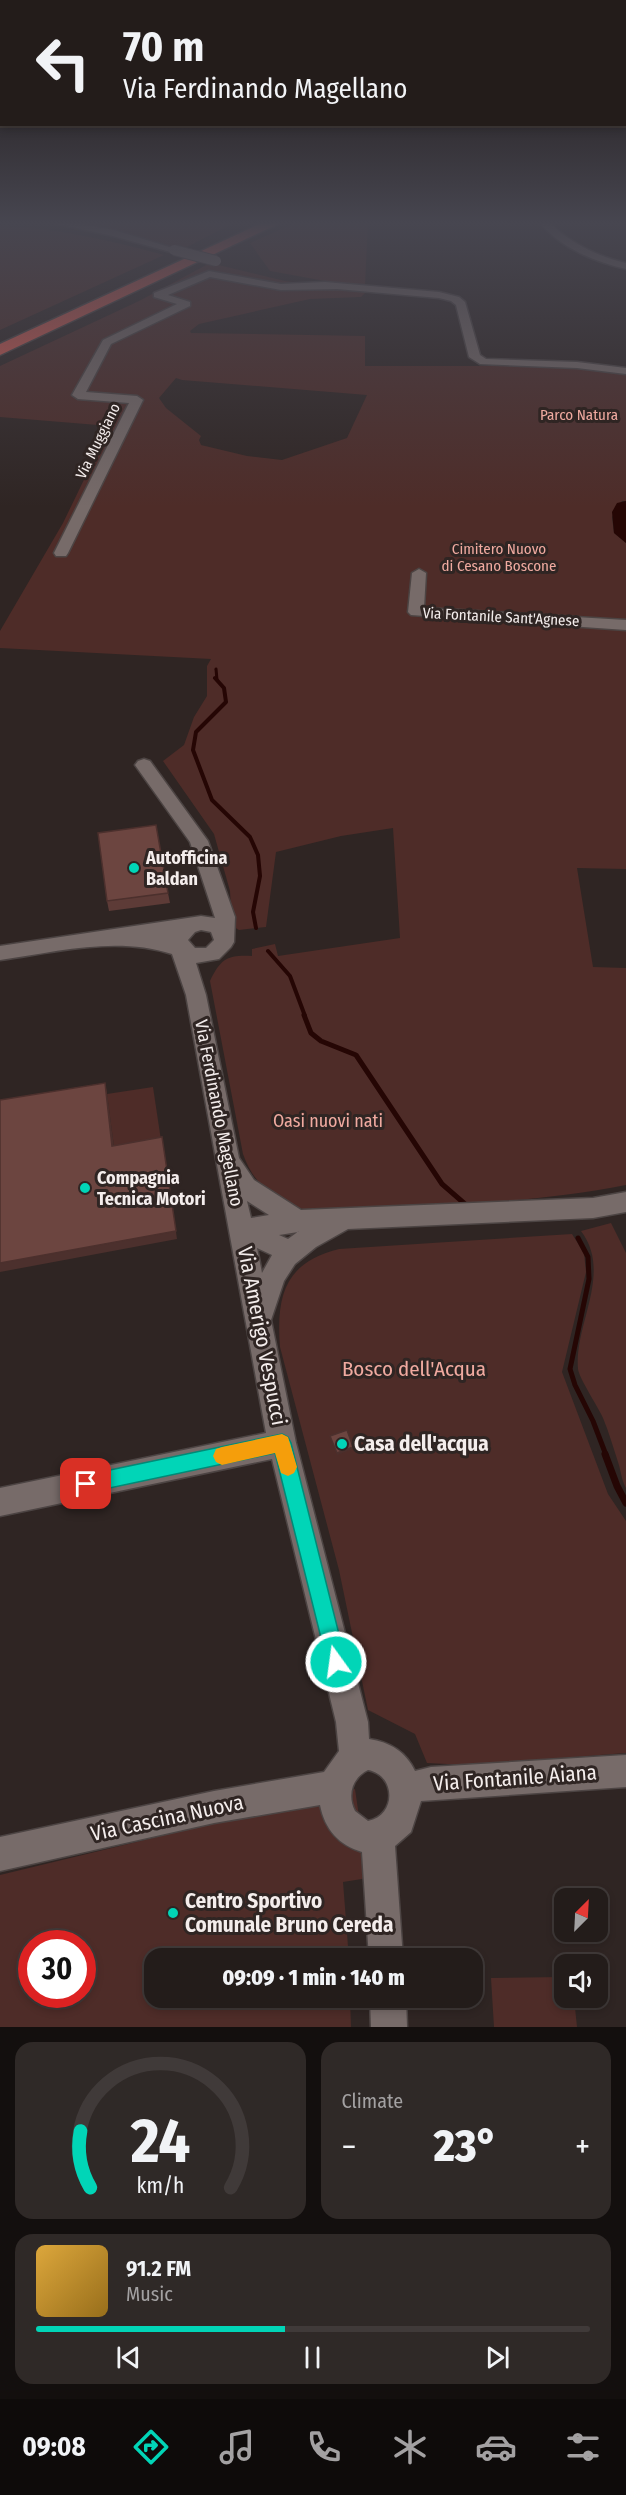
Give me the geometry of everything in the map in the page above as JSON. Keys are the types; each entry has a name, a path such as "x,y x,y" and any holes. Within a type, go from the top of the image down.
{"highway":[{"path":"0,341 51,318"},
{"path":"0,350 70,318"}],"street":[{"name":"Via Muggiano","path":"62,553 137,400 78,394 107,342 158,318"},
{"name":"Via Muggiano","path":"466,318 475,357 484,362 577,365 626,371"},
{"name":"Via Fontanile Sant'Agnese","path":"419,573 416,612 624,625"},
{"path":"117,938 152,940 198,957 220,942 225,917 217,900 199,841 144,765"},
{"path":"181,949 178,939 211,913 217,900"},
{"path":"0,953 117,938 195,924 215,925 220,942"},
{"name":"Via Ferdinando Magellano","path":"196,995 220,942"},
{"name":"Via Ferdinando Magellano","path":"181,949 196,995 242,1230"},
{"path":"228,1157 246,1187 298,1221"},
{"path":"242,1230 298,1221 594,1208 626,1202"},
{"path":"260,1321 268,1285 277,1266 290,1251 307,1238 346,1220"},
{"path":"242,1230 290,1251"},
{"name":"Via Amerigo Vespucci","path":"242,1230 282,1443 352,1722 355,1757"},
{"path":"0,1502 282,1443"},
{"path":"366,1754 386,1759 401,1776 405,1789 403,1814 397,1825 378,1837 366,1837 354,1833 345,1825 334,1800 339,1774 346,1763 355,1757 366,1754"},
{"name":"Via Fontanile Aiana","path":"405,1789 431,1783 626,1771"},
{"name":"Via Cascina Nuova","path":"0,1854 214,1807 335,1786"},
{"path":"378,1837 385,1948"},
{"path":"388,2008 389,2027"}],"green space":[{"path":"0,318 27,318 0,330"},
{"path":"104,318 227,318 199,324 190,331 191,333 365,336 365,366 565,366 626,372 626,501 622,501 612,517 614,533 626,543 626,869 577,868 593,967 626,968 626,1185 509,1201 311,1211 288,1204 278,1198 269,1192 254,1175 243,1154 210,981 222,963 231,957 252,956 252,949 275,944 278,956 400,938 393,828 341,836 276,852 266,927 239,930 232,926 230,891 214,834 163,761 184,745 194,717 207,696 207,666 211,659 0,648 0,631 63,523 110,426 0,417 0,366","holes":["176,378 367,395 347,438 282,460 247,456 201,445 199,440 201,436 166,408 159,398"]},
{"path":"153,1087 162,1147 115,1155 107,1094"},
{"path":"611,1223 626,1253 626,1488 601,1413 578,1369 581,1334 593,1281 590,1247 581,1231"},
{"name":"Bosco dell'Acqua","path":"572,1234 584,1253 586,1272 562,1372 608,1494 626,1521 626,1753 467,1765 427,1763 415,1734 368,1710 339,1570 280,1347 280,1312 283,1297 296,1272 306,1263 339,1249"},
{"name":"Centro Sportivo Comunale Bruno Cereda","path":"355,1789 368,1878 343,1882 348,1948 144,1948 144,2008 350,2008 351,2027 0,2027 0,1875"},
{"path":"554,1977 554,2008 575,2008 577,2027 494,2027 491,1978"}],"shaded area":[{"path":"626,501 626,543 614,533 612,512 617,503"}],"building":[{"name":"Autofficina Baldan","path":"156,825 168,893 107,901 98,833"},
{"name":"Compagnia Tecnica Motori","path":"105,1083 112,1146 162,1137 176,1231 0,1263 0,1100"},
{"name":"Casa dell'acqua","path":"347,1430 353,1447 337,1453 330,1436"}],"waterway":[{"path":"216,669 217,680"},
{"path":"215,678 224,688 226,702 196,732 193,750 212,800 250,837 258,855 260,876 253,912 256,928"},
{"path":"268,951 290,976 305,1016"},
{"path":"304,1015 311,1033 321,1041 356,1055 442,1184 465,1204"},
{"path":"578,1238 588,1257 589,1279 570,1369 606,1455"},
{"path":"605,1454 626,1503"}],"slow traffic":[{"path":"222,1456 282,1443 288,1467"}],"place":[{"name":"Autofficina Baldan","path":"134,868"},
{"name":"Compagnia Tecnica Motori","path":"85,1188"},
{"name":"Casa dell'acqua","path":"342,1444"},
{"name":"Centro Sportivo Comunale Bruno Cereda","path":"173,1913"}],"route":[{"path":"86,1484 282,1443 336,1662"}],"park label":[{"name":"Parco Natura","path":"579,415"},
{"name":"Cimitero Nuovo di Cesano Boscone","path":"499,558"},
{"name":"Oasi nuovi nati","path":"328,1121"}]}
